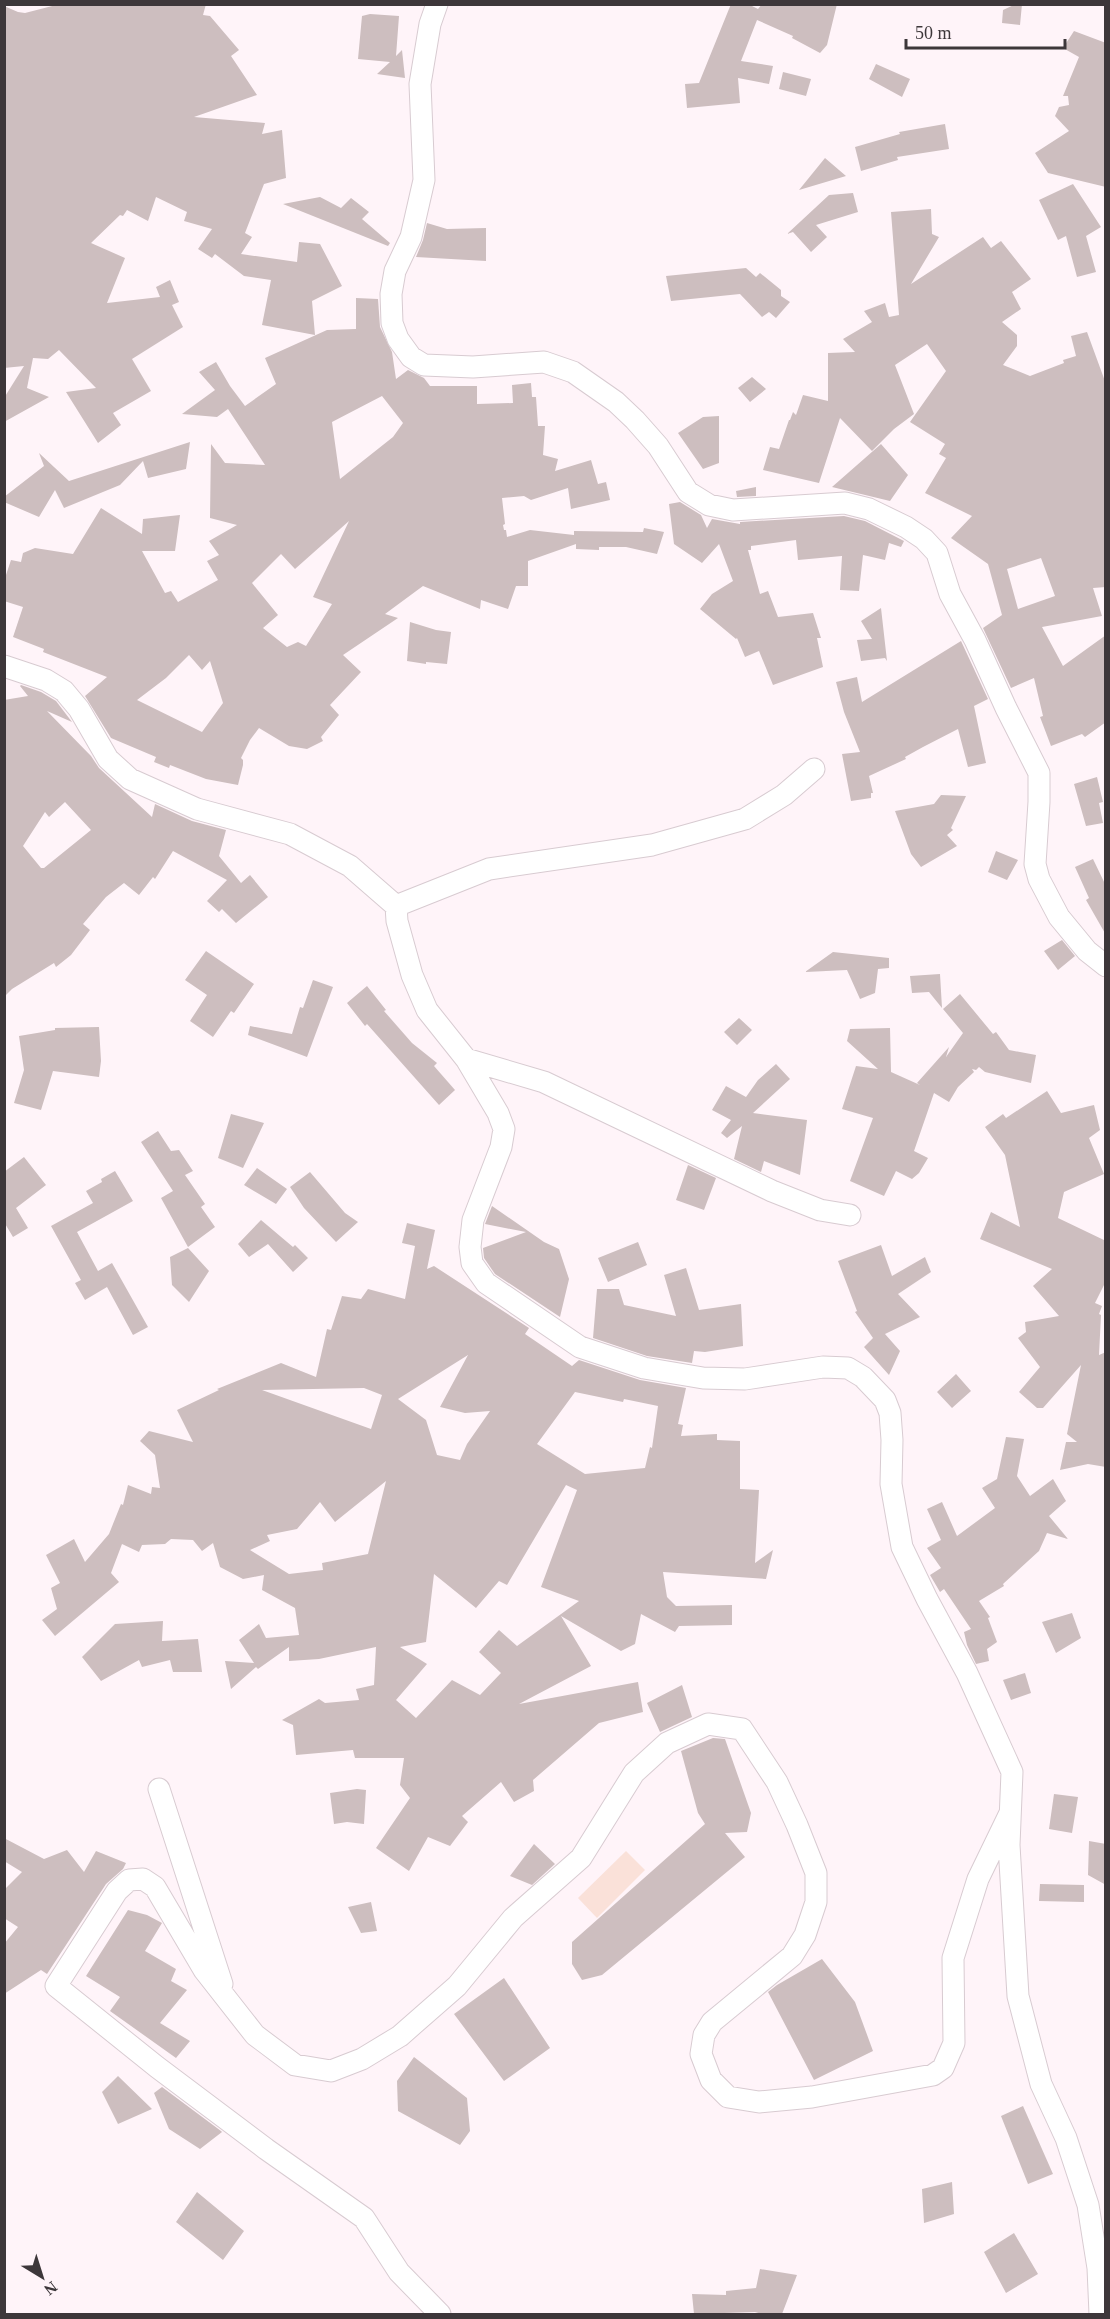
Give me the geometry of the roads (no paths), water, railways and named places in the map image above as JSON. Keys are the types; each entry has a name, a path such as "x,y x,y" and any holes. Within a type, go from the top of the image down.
{"street":[{"path":"437,4 430,24 420,84 424,180 411,237 395,271 391,294 392,323 398,339 411,357 424,365 472,367 544,362 573,372 616,402 635,420 658,446 688,492 709,505 733,510 844,502 869,509 906,527 924,539 937,553 950,594 1039,772 1035,864 1039,879 1059,917 1087,951 1106,966"},
{"path":"4,666 46,680 64,691 79,709 108,759 130,779 197,809 290,834 350,866 396,906 412,975 427,1010 466,1059 498,1113 504,1129 501,1147 473,1220 470,1247 472,1263 486,1283 580,1347 644,1368 703,1378 744,1379 823,1367 848,1368 876,1388 885,1400 890,1413 892,1440 891,1485 902,1547 967,1673 1012,1772 1009,1845 1018,1996 1041,2084 1066,2138 1088,2205 1098,2268 1100,2314"},
{"path":"396,906 489,869 652,845 745,819 784,795 814,769"},
{"path":"466,1059 544,1082 772,1191 820,1210 849,1215"},
{"path":"441,2314 399,2272 364,2218 266,2149 166,2074 56,1986 117,1891 129,1880 143,1880 155,1887 204,1970 255,2035 295,2065 331,2071 362,2059 400,2036 457,1986 513,1918 581,1857 634,1773 667,1743 708,1724 742,1729 777,1782 816,1873 816,1902 805,1935 792,1956 712,2022 704,2035 701,2054 711,2080 728,2097 759,2102 812,2097 933,2075 943,2068 954,2043 953,1958 978,1879 1010,1813"},
{"path":"159,1789 226,1996"}]}
